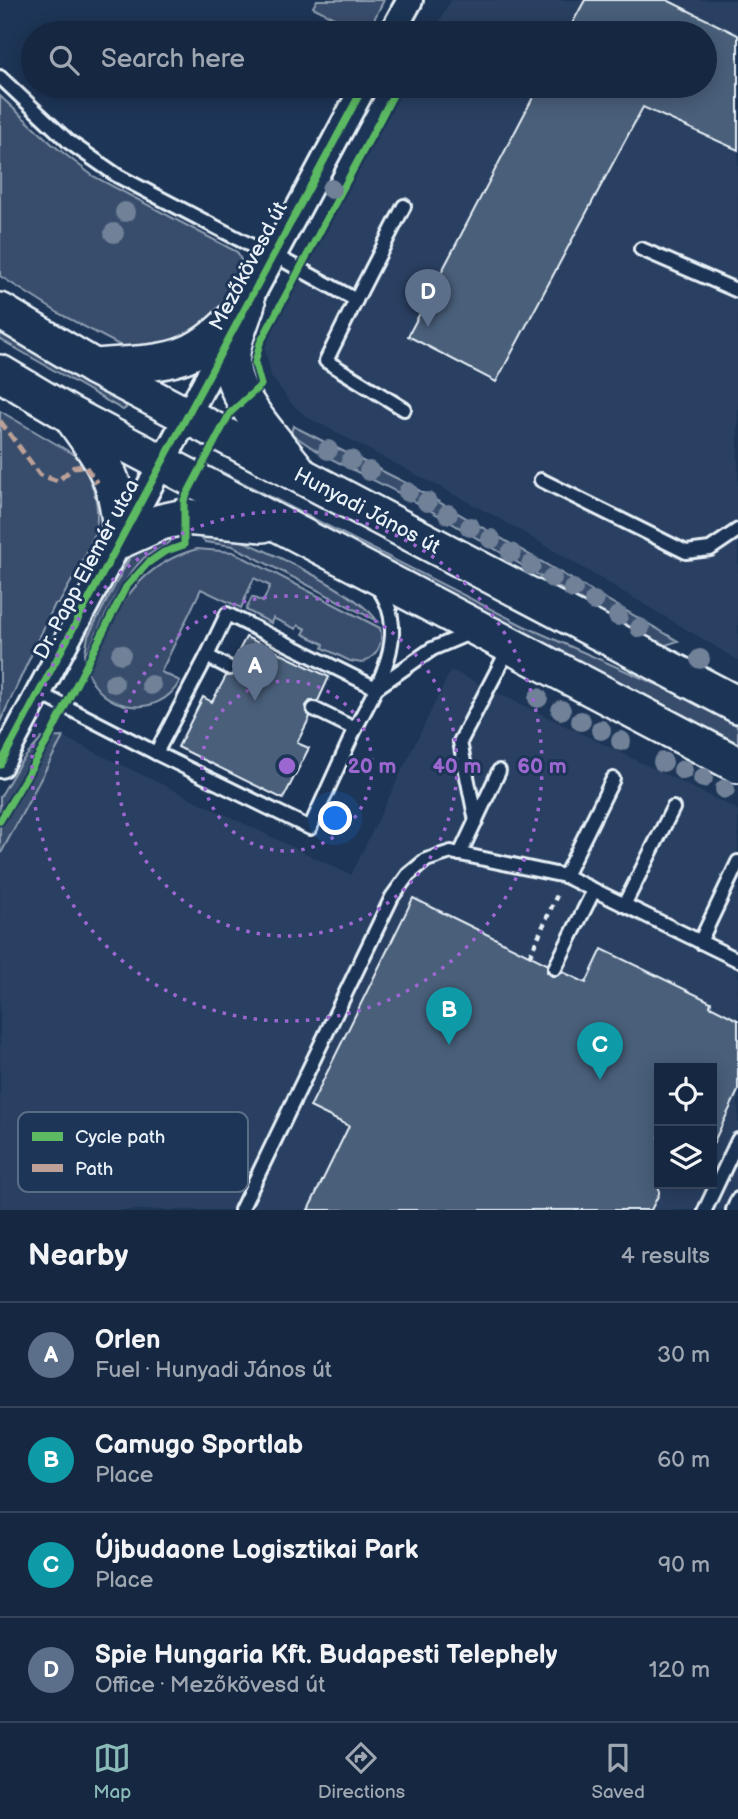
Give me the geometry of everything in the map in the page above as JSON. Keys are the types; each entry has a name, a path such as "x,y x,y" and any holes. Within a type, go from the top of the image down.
{"main road":[{"path":"94,368 160,362 198,351 219,336 247,304"},
{"path":"247,304 231,367 238,389 303,478"},
{"name":"Hunyadi János út","path":"0,311 94,368 738,705"},
{"path":"0,373 69,414 738,765"},
{"path":"69,414 110,472 120,505 121,540 161,522 184,517 280,525"}],"street":[{"path":"399,21 410,0"},
{"name":"Mezőkövesd út","path":"162,463 358,98"},
{"name":"Dr. Papp Elemér utca","path":"0,765 162,463"}],"lane":[{"path":"0,77 21,97"},
{"path":"22,98 68,142 118,176 356,300"},
{"path":"404,206 326,361 404,409"},
{"path":"641,249 738,290"},
{"path":"541,480 686,552 710,549 738,530"},
{"path":"39,693 310,828 376,688 394,633 388,602 363,568"},
{"path":"156,753 227,614 376,688"},
{"path":"376,688 432,649 479,629"},
{"path":"476,821 460,742 510,646"},
{"path":"206,656 230,668"},
{"path":"314,709 355,729"},
{"path":"460,854 499,771"},
{"path":"565,876 613,779"},
{"path":"624,905 673,808"},
{"path":"241,1210 392,897 408,875 426,860 451,852 565,876 738,960"},
{"path":"700,942 738,862"},
{"path":"555,968 594,890"},
{"path":"705,1210 738,1140"},
{"path":"733,1210 738,1199"}],"path":[{"path":"530,956 565,876"}],"shaded area":[{"path":"317,0 384,0 373,21 340,21 313,7"},
{"path":"451,0 738,0 738,660 504,521 307,417 291,403 271,376 265,348 399,98 717,98 717,21 440,21"},
{"path":"0,96 52,144 93,176 237,252 247,272 237,297 188,341 125,348 60,314 0,276"},
{"path":"0,332 125,404 126,408 123,410 0,339"},
{"path":"0,411 87,462 83,465 97,504 97,521 87,552 59,604 55,604 0,722"},
{"path":"293,426 406,483 678,641 663,646 655,643 412,500 319,452 291,433"},
{"path":"222,472 524,626 719,712 738,727 738,746 222,475"},
{"path":"198,535 231,537 287,561 352,598 377,621 233,546 205,542"},
{"path":"174,536 169,543 144,558 134,569 84,658 88,636 137,547"},
{"path":"197,549 233,552 380,628 378,649 362,663 350,661 323,648 324,644 303,634 306,629 298,625 296,629 273,618 271,623 246,610 252,597 263,602 270,586 254,578 241,608 201,589 161,672 180,681 171,693 159,702 145,706 131,706 104,695 94,685 87,671 117,612 141,580 157,567"},
{"path":"451,670 738,810 738,1210 0,1210 0,854 63,737 351,875"},
{"path":"63,737 0,855 0,797 20,763 42,738"}],"building":[{"path":"585,0 667,0 710,21 574,21"},
{"path":"717,25 738,35 738,150 643,107 496,382 408,336 533,98 717,98"},
{"path":"246,637 329,677 318,701 310,701 306,706 310,717 297,743 309,748 283,799 178,747 203,697 212,702 226,676 237,673 239,667 234,660"},
{"path":"413,898 547,964 547,972 552,976 563,972 586,983 602,949 711,1002 710,1006 738,1020 738,1091 717,1135 717,1063 654,1063 654,1189 659,1189 659,1194 651,1210 308,1210 349,1126 310,1107"}],"marked path":[{"path":"0,421 40,475 58,481 74,467 85,466 97,483"}],"cycle path":[{"path":"0,765 358,98"},
{"path":"0,821 49,738 126,587 148,563 164,552 184,545 184,500 230,413 261,385 255,363 260,343 392,98"}],"place":[{"name":"Spie Hungaria Kft. Budapesti Telephely","path":"428,327"},
{"name":"Orlen","path":"255,701"},
{"name":"Camugo Sportlab","path":"449,1045"},
{"name":"Újbudaone Logisztikai Park","path":"600,1080"}]}
